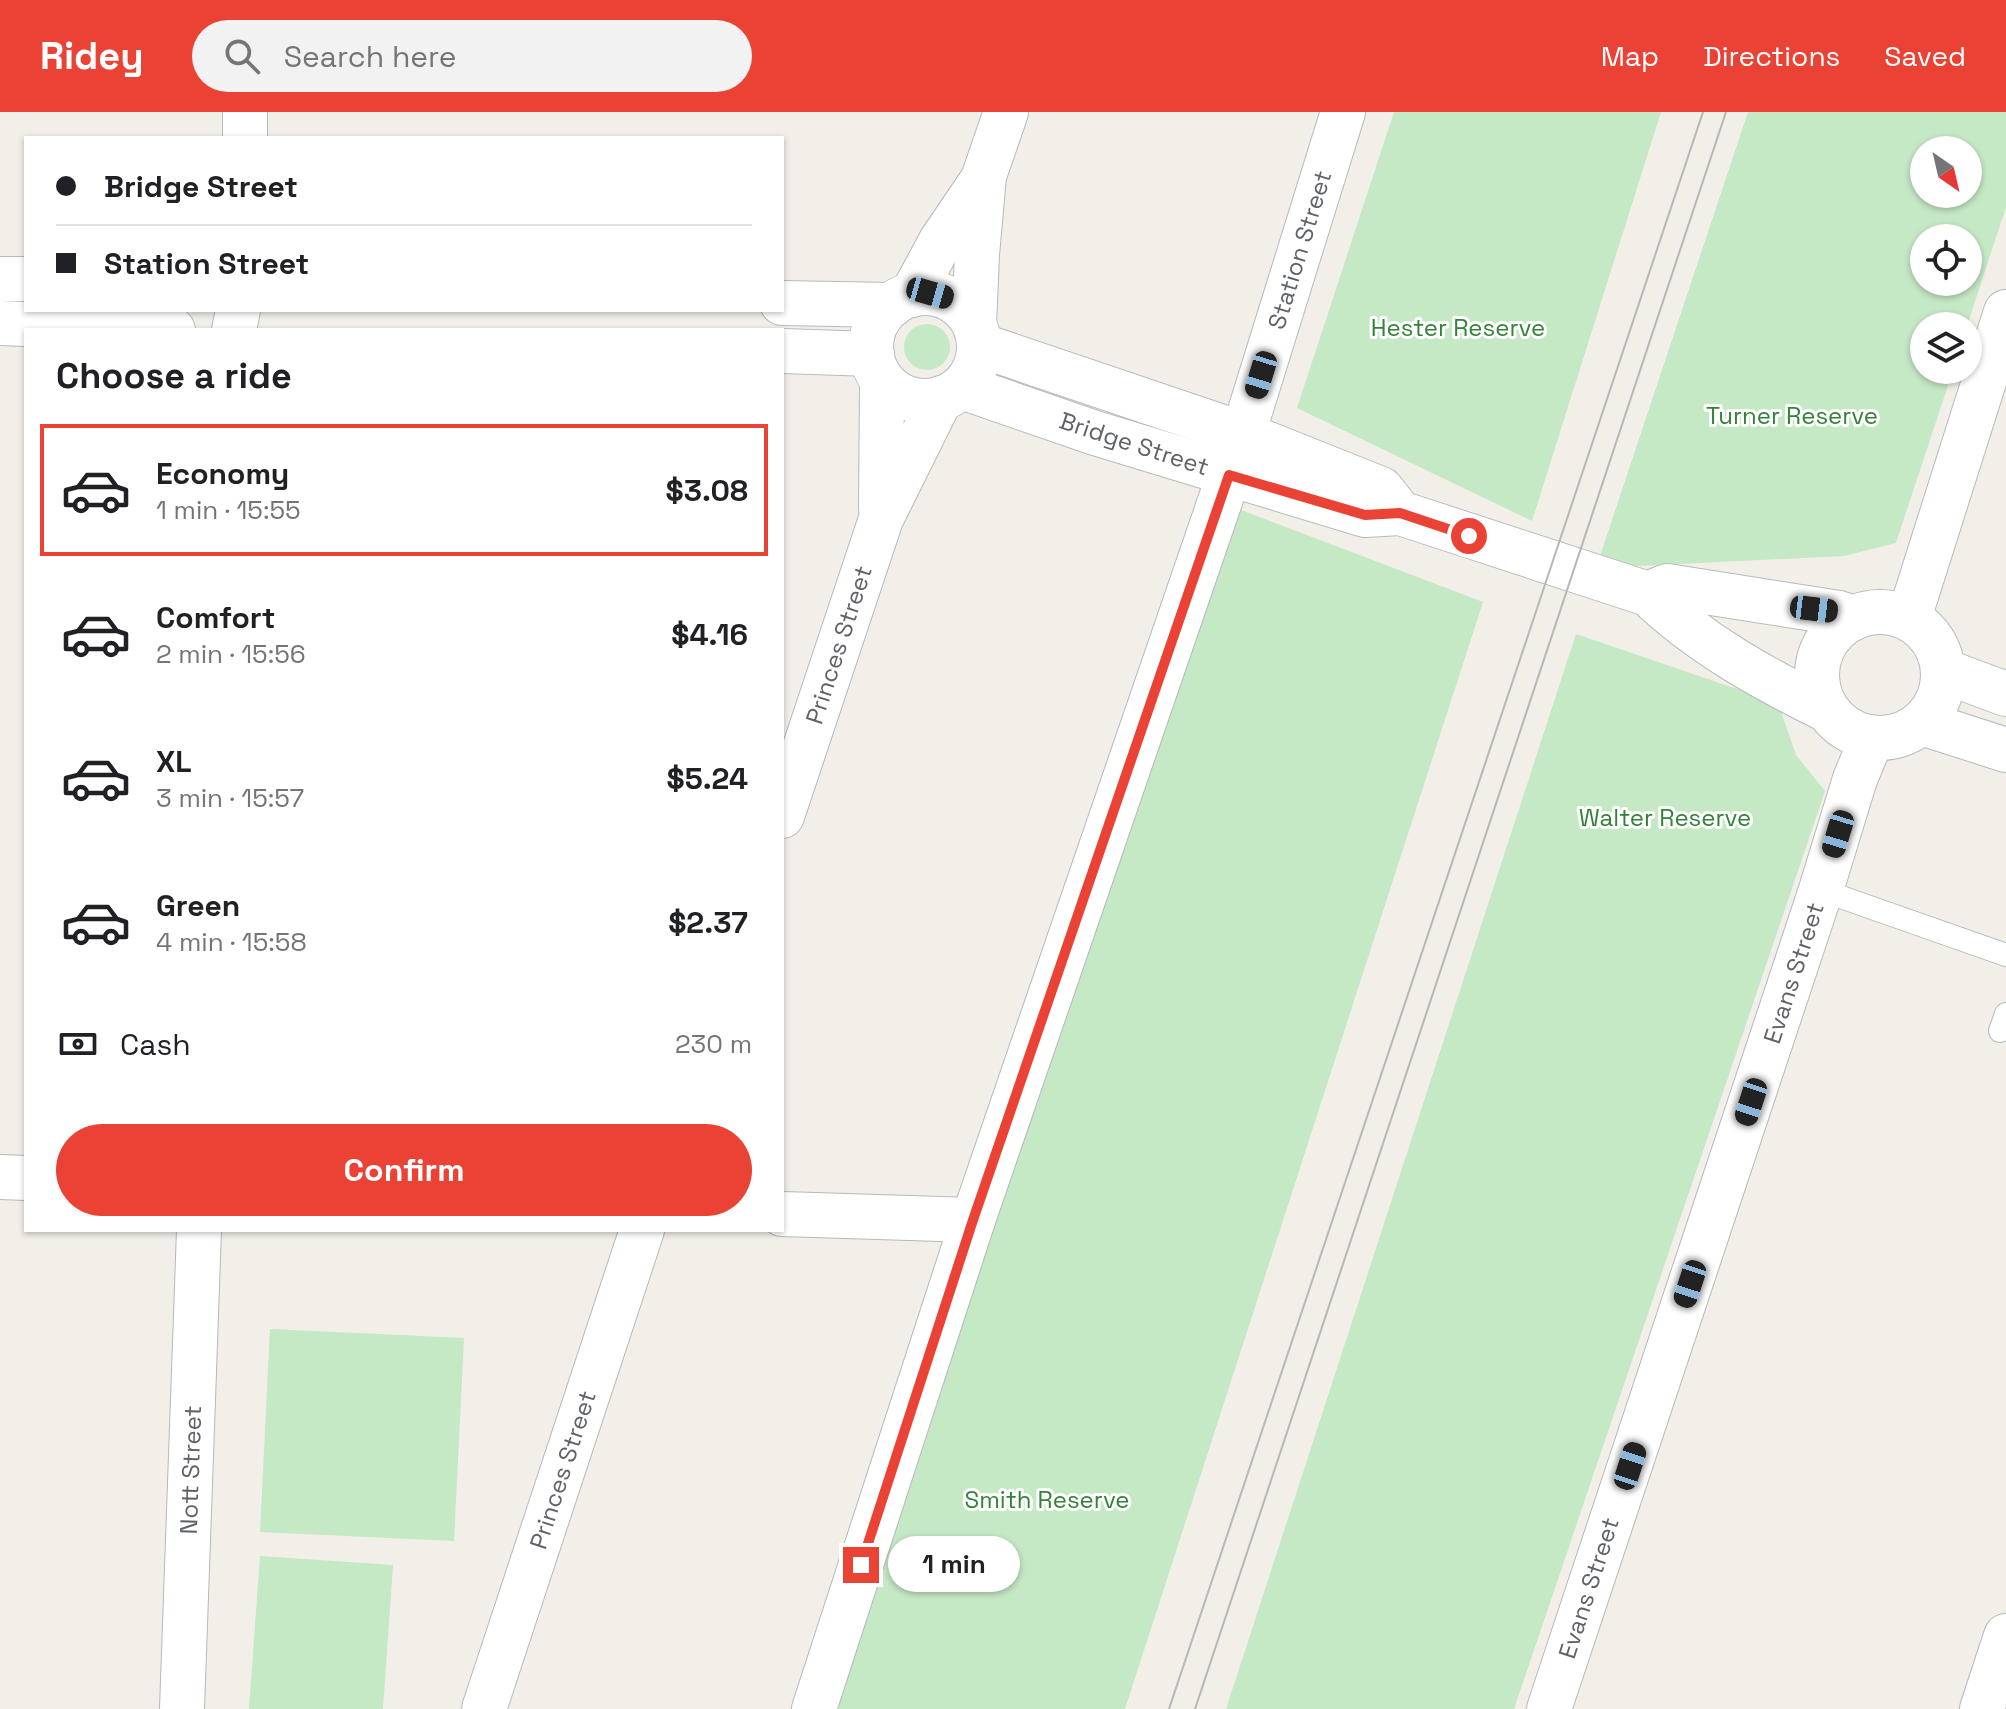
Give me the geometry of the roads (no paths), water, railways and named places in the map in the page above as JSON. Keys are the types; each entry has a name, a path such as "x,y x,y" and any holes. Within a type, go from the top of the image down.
{"street":[{"path":"245,112 245,136"},
{"path":"984,176 902,300 880,318 873,335 877,367 903,396 918,401 952,393 972,375 977,334 977,255 984,176 1006,112"},
{"name":"Station Street","path":"1243,434 1343,112"},
{"path":"0,279 24,279"},
{"path":"784,303 902,300 930,293 948,298 963,308 977,334"},
{"path":"1909,618 2006,312"},
{"path":"0,323 124,328"},
{"name":"Bridge Street","path":"977,334 1381,489 1400,513"},
{"path":"784,351 877,367"},
{"name":"Princes Street","path":"877,367 881,519"},
{"name":"Bridge Street","path":"952,393 1365,515 1400,513 1648,594 1673,618 1762,677 1827,710"},
{"name":"Princes Street","path":"784,810 881,519 952,393"},
{"path":"814,1709 973,1220 1229,475"},
{"name":"Bridge Street","path":"1648,594 1667,586 1854,618"},
{"path":"1872,612 1891,612 1909,618 1926,632 1938,649 1944,671 1942,690 1935,708 1922,723 1899,736 1872,738 1846,729 1827,710 1818,691 1817,669 1823,648 1836,630 1854,618 1872,612"},
{"path":"1944,671 2006,694"},
{"path":"1922,723 2006,750"},
{"name":"Evans Street","path":"1549,1709 1855,779 1872,738"},
{"path":"0,1177 24,1178"},
{"path":"784,1214 973,1220"},
{"name":"Nott Street","path":"182,1709 199,1232"},
{"name":"Princes Street","path":"484,1709 641,1232"},
{"path":"1982,1709 2006,1636"}],"lane":[{"path":"1821,890 2006,955"}],"tram line":[{"path":"1169,1709 1703,112"},
{"path":"1195,1709 1726,112"}],"park label":[{"name":"Hester Reserve","path":"1458,328"},
{"name":"Turner Reserve","path":"1792,416"},
{"name":"Walter Reserve","path":"1665,818"},
{"name":"Smith Reserve","path":"1047,1500"}]}
